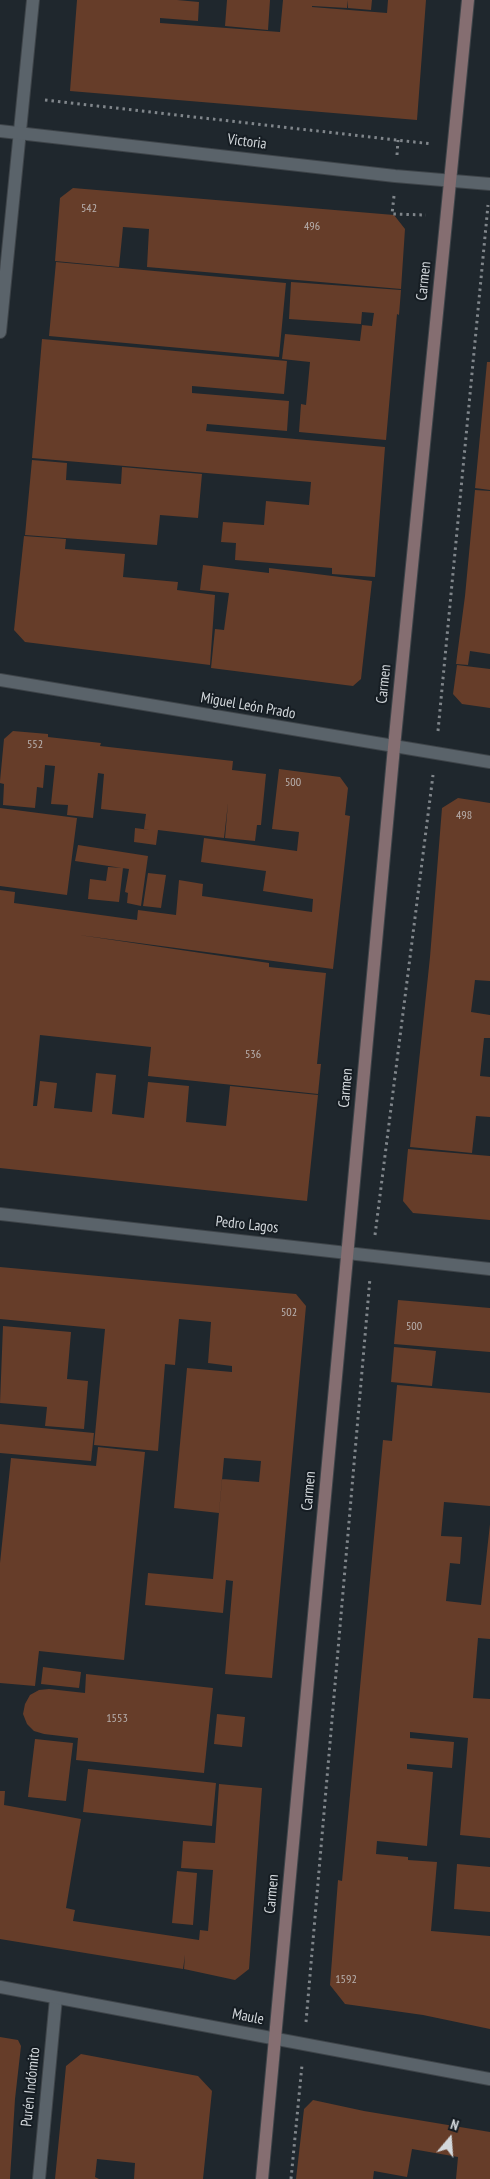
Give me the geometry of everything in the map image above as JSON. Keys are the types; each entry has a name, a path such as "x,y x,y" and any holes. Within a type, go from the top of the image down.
{"main road":[{"name":"Carmen","path":"262,2179 394,747 468,0"}],"street":[{"path":"0,332 33,0"},
{"name":"Victoria","path":"0,130 450,180 490,190"},
{"name":"Miguel León Prado","path":"0,680 490,762"},
{"name":"Pedro Lagos","path":"0,1214 490,1269"},
{"name":"Maule","path":"0,1988 490,2079"},
{"name":"Purén Indómito","path":"39,2179 56,1998"}],"path":[{"path":"23,98 453,147"},
{"path":"291,2179 372,1257 436,753 490,190"},
{"path":"392,214 447,216"}],"building":[{"path":"77,0 177,0 199,2 198,21 160,18 160,23 280,32 283,0 348,0 347,8 312,7 387,13 388,0 426,0 417,120 70,91"},
{"path":"227,0 270,0 268,30 225,26"},
{"path":"348,0 372,0 371,10 348,8"},
{"path":"73,188 394,215 405,229 401,289 147,267 149,229 123,227 119,267 55,261 60,198"},
{"path":"56,262 286,283 279,357 49,336"},
{"path":"291,282 401,290 399,315 397,314 386,440 299,432 301,404 306,405 310,362 282,359 285,334 360,341 362,325 372,326 374,313 362,312 361,324 289,319"},
{"path":"42,339 287,361 284,394 192,386 192,393 289,401 287,431 207,424 206,431 385,447 375,577 332,574 332,568 235,560 236,543 221,542 223,522 264,525 266,501 309,505 311,482 32,458"},
{"path":"487,362 490,362 490,490 475,488"},
{"path":"32,460 67,463 66,480 121,484 122,467 202,474 198,518 160,515 157,545 25,535"},
{"path":"475,490 490,491 490,654 470,651 468,665 456,664 465,596"},
{"path":"24,536 66,539 65,549 125,554 123,577 178,582 177,590 215,595 210,665 25,642 14,630"},
{"path":"203,565 269,573 269,568 372,581 361,679 353,686 211,668 215,629 224,630 229,593 200,590"},
{"path":"457,665 490,669 490,708 462,704 453,694"},
{"path":"13,731 48,734 48,737 101,743 100,746 233,761 232,770 266,774 261,825 257,825 255,841 225,838 228,803 224,838 158,830 156,845 134,842 135,828 150,830 144,829 146,814 101,809 104,774 98,773 93,818 67,815 68,805 51,804 55,766 45,765 43,788 37,787 35,808 3,805 4,784 0,783 0,781 4,739"},
{"path":"279,769 340,777 348,788 345,815 350,816 333,969 79,935 269,963 269,967 326,973 317,1064 321,1064 318,1094 148,1076 151,1047 40,1035 33,1106 37,1106 40,1081 57,1083 54,1108 92,1112 96,1073 116,1075 112,1114 144,1118 148,1082 189,1086 186,1122 226,1126 230,1086 318,1095 307,1201 0,1168 0,890 15,892 14,903 137,920 138,910 176,915 179,880 203,884 202,896 312,912 313,899 263,891 266,871 201,862 204,838 297,851 299,832 272,829"},
{"path":"458,798 490,803 490,981 475,980 471,1012 490,1015 490,1038 484,1038 480,1076 490,1077 490,1117 476,1116 472,1153 410,1147 430,957 442,808"},
{"path":"0,808 77,818 67,895 0,886"},
{"path":"78,845 148,856 141,906 127,903 128,893 125,892 129,869 75,861"},
{"path":"108,867 123,868 119,902 88,899 90,879 106,881"},
{"path":"148,873 166,875 161,908 143,906"},
{"path":"408,1149 490,1156 490,1220 413,1213 403,1201"},
{"path":"0,1267 296,1294 306,1306 272,1678 225,1674 233,1581 226,1580 223,1613 145,1605 148,1573 213,1579 219,1513 174,1508 187,1368 232,1372 232,1366 208,1363 211,1322 179,1319 175,1365 165,1364 158,1451 94,1445 105,1329 0,1319","holes":["224,1458 261,1461 259,1482 222,1479"]},
{"path":"398,1300 490,1308 490,1352 394,1344"},
{"path":"3,1326 71,1332 67,1379 88,1381 84,1429 45,1426 47,1407 0,1403"},
{"path":"394,1347 436,1351 432,1386 391,1382"},
{"path":"397,1385 490,1393 490,1506 444,1502 441,1536 462,1537 460,1564 450,1563 446,1601 481,1605 490,1524 490,1639 478,1638 473,1698 490,1699 490,1838 460,1835 468,1738 410,1732 410,1738 454,1742 452,1768 407,1764 407,1769 433,1772 427,1846 377,1841 376,1854 408,1857 408,1860 437,1862 431,1931 490,1936 490,2029 423,2015 345,2004 330,1985 338,1880 342,1881 383,1440 392,1441"},
{"path":"0,1424 94,1433 91,1461 0,1453"},
{"path":"98,1447 145,1452 124,1660 39,1651 35,1686 0,1683 0,1563 11,1458 96,1466"},
{"path":"43,1667 81,1672 79,1688 41,1684"},
{"path":"86,1674 213,1688 204,1773 76,1760 78,1738 44,1734 34,1731 27,1724 23,1714 25,1704 30,1695 39,1690 49,1689 85,1693"},
{"path":"217,1714 245,1717 242,1747 214,1744"},
{"path":"35,1739 73,1743 66,1801 28,1797"},
{"path":"88,1769 216,1783 212,1826 83,1812"},
{"path":"219,1784 262,1788 249,1969 235,1980 184,1969 185,1955 183,1969 0,1939 0,1791 5,1791 4,1805 81,1819 66,1908 75,1910 73,1921 199,1940 200,1930 208,1931 213,1870 181,1868 183,1841 215,1843"},
{"path":"457,1864 490,1867 490,1912 454,1909"},
{"path":"177,1871 197,1873 193,1925 172,1923"},
{"path":"0,2037 18,2040 21,2046 15,2099 10,2179 0,2179"},
{"path":"81,2054 198,2076 212,2091 203,2179 134,2179 135,2163 97,2159 95,2177 99,2179 55,2179 66,2066"},
{"path":"313,2100 364,2111 490,2132 490,2179 456,2179 458,2157 412,2149 407,2177 374,2171 373,2179 296,2179 304,2109"}]}
